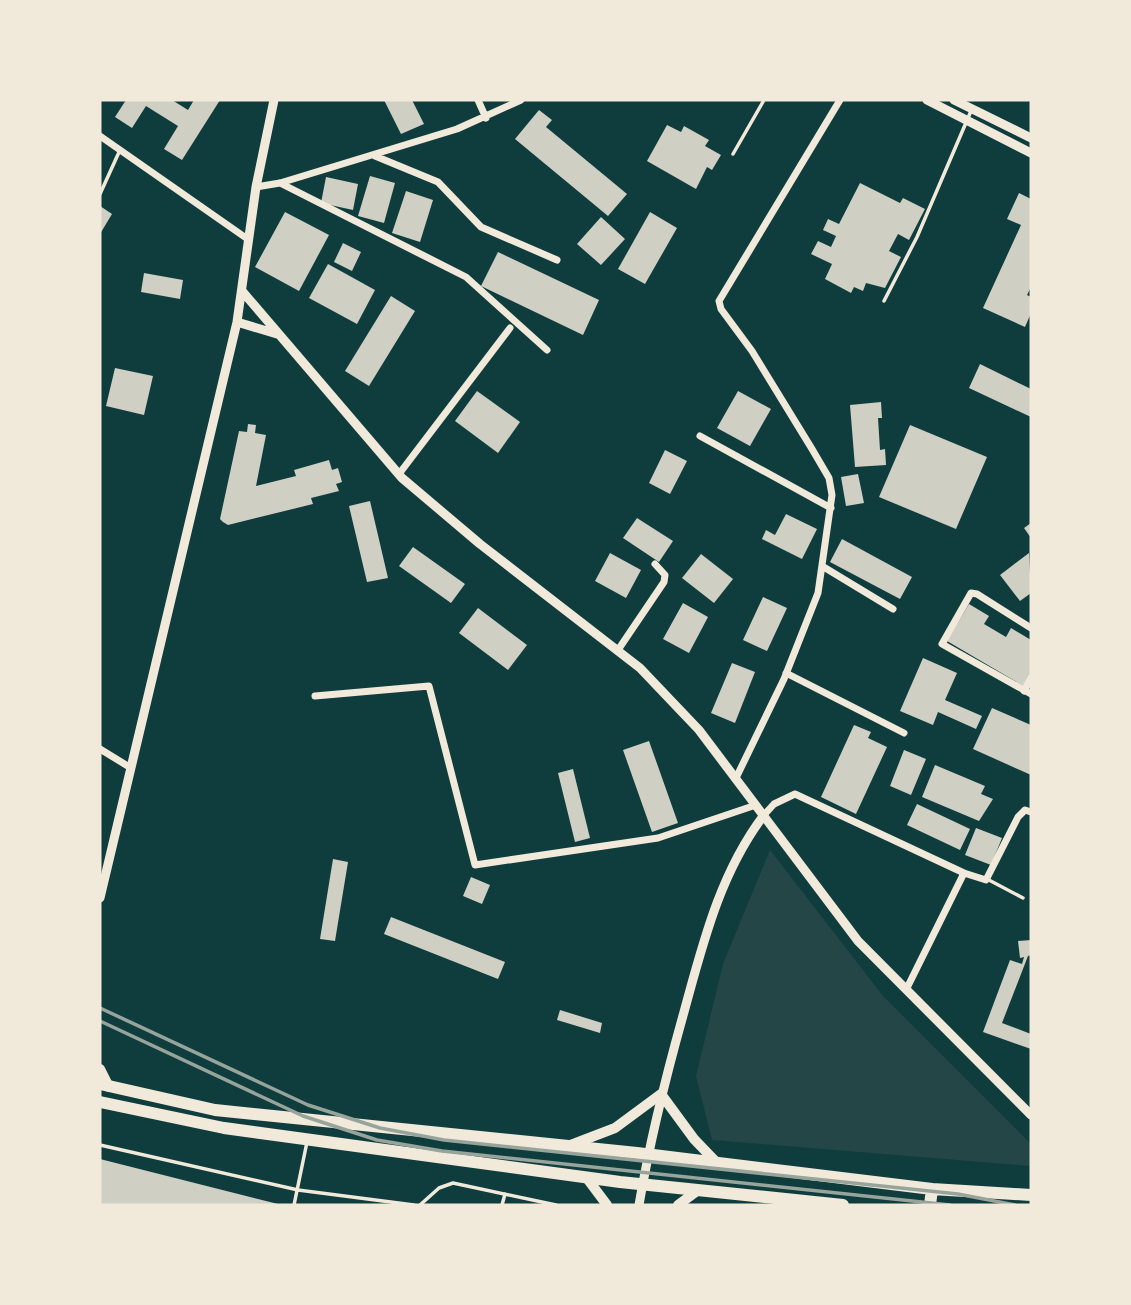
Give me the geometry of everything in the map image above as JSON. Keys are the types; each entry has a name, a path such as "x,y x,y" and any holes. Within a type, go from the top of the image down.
{"main road":[{"path":"100,1069 105,1085 215,1110 647,1154 932,1189 1031,1195"},
{"path":"567,1146 615,1128 661,1094 694,1139 718,1163"},
{"path":"100,1102 224,1128 323,1142 642,1185 843,1205"},
{"path":"299,1119 302,1139"},
{"path":"323,1142 325,1122"},
{"path":"586,1177 607,1205"},
{"path":"930,1205 932,1189"},
{"path":"678,1205 697,1191"}],"street":[{"path":"100,898 237,322 257,187 274,100"},
{"path":"478,100 486,118"},
{"path":"257,187 280,183 374,155 486,118 522,100"},
{"path":"736,778 786,673 818,593 832,495 829,478 752,351 719,305 720,297 840,100"},
{"path":"927,100 1031,153"},
{"path":"954,100 1031,138"},
{"path":"100,136 249,240"},
{"path":"374,155 438,182 481,227 557,260"},
{"path":"280,183 466,277 547,350"},
{"path":"242,291 399,474 480,544 640,668 699,730 858,941 1031,1115"},
{"path":"237,322 277,334"},
{"path":"399,474 510,328"},
{"path":"700,436 831,508"},
{"path":"618,650 664,582 665,575 655,564"},
{"path":"822,566 893,609"},
{"path":"1031,628 971,593 942,644 1028,692 1031,678"},
{"path":"786,673 904,733"},
{"path":"315,696 429,686 475,865 658,838 756,804"},
{"path":"100,749 131,768"},
{"path":"639,1205 661,1094 708,929 732,864 774,804 795,794 983,882 1018,817 1025,810 1031,813"},
{"path":"906,990 964,873"}],"lane":[{"path":"733,154 764,100"},
{"path":"884,301 917,237 972,108"},
{"path":"100,194 120,150"},
{"path":"987,879 1023,898"},
{"path":"294,1205 298,1191 302,1139"},
{"path":"100,1145 298,1191 414,1205"},
{"path":"421,1205 445,1184 462,1184 555,1205"},
{"path":"502,1205 505,1194"}],"shaded area":[{"path":"770,850 883,996 1031,1144 1030,1166 712,1140 696,1076 723,964"}],"building":[{"path":"126,100 172,100 188,110 194,100 220,100 182,160 164,149 178,126 146,106 132,128 115,117"},
{"path":"384,100 412,100 424,124 401,134"},
{"path":"539,110 552,120 546,127 627,194 608,216 515,139"},
{"path":"667,125 681,132 684,126 709,140 705,146 721,155 712,170 707,167 696,189 647,161"},
{"path":"370,176 395,183 384,223 358,216"},
{"path":"326,177 358,184 353,210 321,203"},
{"path":"860,183 900,203 903,198 925,209 909,240 898,234 889,251 901,257 885,288 866,283 863,291 854,287 851,293 825,279 832,264 811,254 818,241 831,247 836,236 823,230 828,219 839,224"},
{"path":"406,191 433,200 420,242 392,233"},
{"path":"1019,193 1031,199 1031,287 1027,295 1031,297 1031,313 1025,327 983,308 1021,225 1007,219"},
{"path":"100,206 112,214 100,234"},
{"path":"285,212 329,235 299,291 255,267"},
{"path":"650,212 677,228 645,284 618,269"},
{"path":"601,217 625,239 601,265 577,244"},
{"path":"343,243 361,252 352,271 334,262"},
{"path":"498,252 599,300 583,335 481,286"},
{"path":"328,264 375,290 357,324 309,298"},
{"path":"144,273 183,280 180,299 141,292"},
{"path":"391,296 415,311 369,386 345,371"},
{"path":"980,364 1031,389 1031,417 969,388"},
{"path":"115,368 153,376 144,415 106,406"},
{"path":"477,391 520,422 498,453 455,421"},
{"path":"738,391 771,409 750,446 717,428"},
{"path":"881,402 882,418 878,418 880,450 885,449 886,465 855,467 850,405"},
{"path":"248,424 256,425 255,433 266,435 256,486 296,476 294,470 329,460 332,470 338,468 342,482 336,484 339,491 311,498 313,504 228,525 223,522 220,519 239,431 247,432"},
{"path":"910,425 987,457 956,529 879,497"},
{"path":"665,450 687,461 670,494 649,483"},
{"path":"858,474 864,503 846,506 841,477"},
{"path":"370,501 388,578 367,582 349,506"},
{"path":"786,514 817,529 802,559 762,539 766,530 775,535"},
{"path":"637,518 673,541 659,562 623,538"},
{"path":"1031,523 1031,538 1024,528"},
{"path":"842,539 912,577 900,599 830,562"},
{"path":"413,547 465,584 451,603 399,566"},
{"path":"610,553 641,570 626,598 595,581"},
{"path":"1029,553 1031,593 1020,601 1000,575"},
{"path":"701,554 733,579 714,603 682,578"},
{"path":"763,597 787,608 767,651 743,640"},
{"path":"683,603 708,617 689,653 663,639"},
{"path":"969,604 989,616 984,624 1006,637 1011,628 1031,640 1031,676 1025,687 947,641"},
{"path":"478,608 527,645 508,670 459,633"},
{"path":"923,658 957,673 945,700 982,716 976,729 938,712 933,725 900,711"},
{"path":"732,663 755,672 735,723 711,713"},
{"path":"992,708 1031,725 1031,775 973,749"},
{"path":"854,725 871,732 868,738 887,747 856,814 821,797"},
{"path":"649,741 678,823 652,832 623,750"},
{"path":"904,750 926,759 911,795 890,786"},
{"path":"935,765 985,786 981,794 993,799 979,821 922,797"},
{"path":"573,769 590,838 575,842 558,773"},
{"path":"917,804 970,829 960,850 907,825"},
{"path":"976,828 1002,838 991,865 965,855"},
{"path":"333,859 348,862 335,941 320,939"},
{"path":"471,877 490,885 482,904 463,896"},
{"path":"391,917 505,962 498,979 384,934"},
{"path":"1031,940 1031,955 1028,956 1002,1023 1031,1034 1031,1049 983,1032 1010,960 1022,964 1024,957 1020,958 1018,941"},
{"path":"560,1010 602,1023 600,1033 557,1020"},
{"path":"100,1159 278,1204 278,1205 100,1205"}],"railway":[{"path":"100,1008 308,1105 380,1128 444,1140 958,1194 1015,1205"},
{"path":"100,1021 303,1116 377,1140 442,1151 950,1205"}]}
